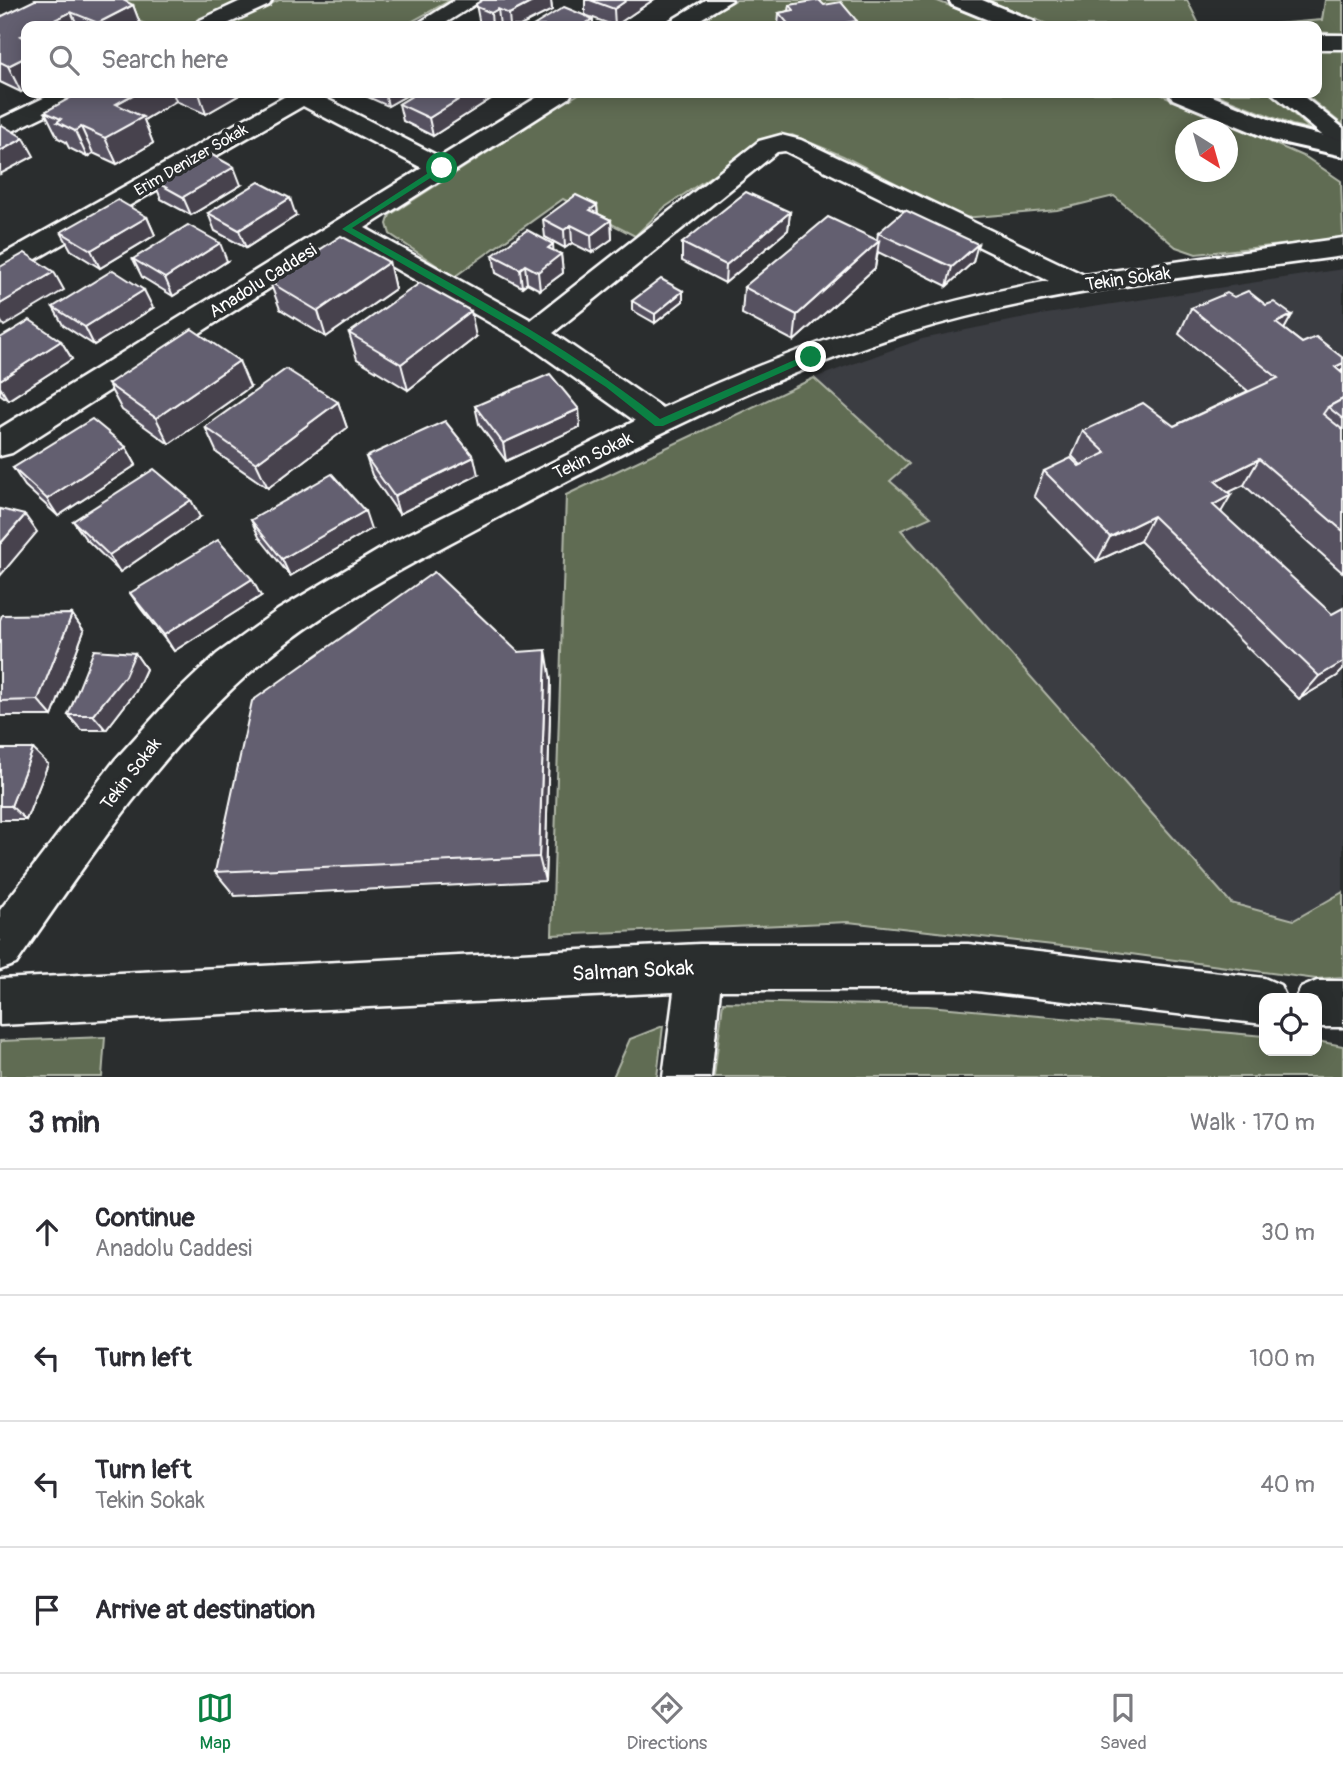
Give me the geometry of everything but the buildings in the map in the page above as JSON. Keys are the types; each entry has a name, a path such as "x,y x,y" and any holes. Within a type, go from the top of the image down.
{"street":[{"path":"217,21 261,0"},
{"path":"434,21 471,0"},
{"path":"682,21 721,0"},
{"path":"961,0 1012,21"},
{"path":"1322,42 1343,42"},
{"path":"0,129 62,98"},
{"name":"Erim Denizer Sokak","path":"0,268 298,98"},
{"path":"312,98 442,168"},
{"name":"Anadolu Caddesi","path":"0,444 552,98"},
{"path":"1194,98 1343,162"},
{"path":"1290,98 1343,140"},
{"path":"1282,134 1343,148"},
{"path":"533,334 755,155 781,143 811,153 1082,286"},
{"path":"346,229 533,334 610,385 659,424"},
{"name":"Tekin Sokak","path":"0,948 163,732 220,675 261,642 397,555 514,494 659,424 811,357 878,332 974,305 1343,247"},
{"path":"687,1077 700,967"},
{"name":"Salman Sokak","path":"0,1002 700,967 968,967 1259,1001"},
{"path":"1322,1004 1343,1004"}],"shaded area":[{"path":"1343,269 1343,894 1294,920 1231,903 1146,810 901,530 931,517 890,481 909,464 814,378 922,339 1040,315"}],"green space":[{"path":"89,0 250,0 207,21 138,21"},
{"path":"279,0 451,0 413,21 235,21"},
{"path":"736,0 935,0 988,21 700,21"},
{"path":"986,0 1187,0 1198,21 1039,21"},
{"path":"1325,0 1343,0 1343,34 1322,32 1322,21 1310,21 1322,20"},
{"path":"1322,48 1343,49 1343,125 1309,98 1322,98"},
{"path":"572,98 1169,98 1218,119 1175,119 1175,182 1238,182 1238,128 1307,158 1341,181 1343,236 1336,239 1196,254 1176,247 1114,196 1057,210 963,218 843,156 792,135 757,145 664,208 635,236 563,199 454,277 390,234 387,224 390,215"},
{"path":"1225,98 1276,98 1310,129 1292,125"},
{"path":"814,378 909,464 890,481 931,517 901,530 1231,903 1294,920 1343,892 1343,977 1316,979 1116,952 848,922 552,935 566,495"},
{"path":"723,1002 928,1006 1259,1036 1259,1056 1322,1056 1322,1042 1343,1046 1343,1077 714,1077"},
{"path":"663,1026 657,1077 613,1077 630,1039"},
{"path":"105,1037 102,1077 0,1077 0,1041"}],"route":[{"path":"442,168 346,229 578,362 659,424 811,357"}]}
